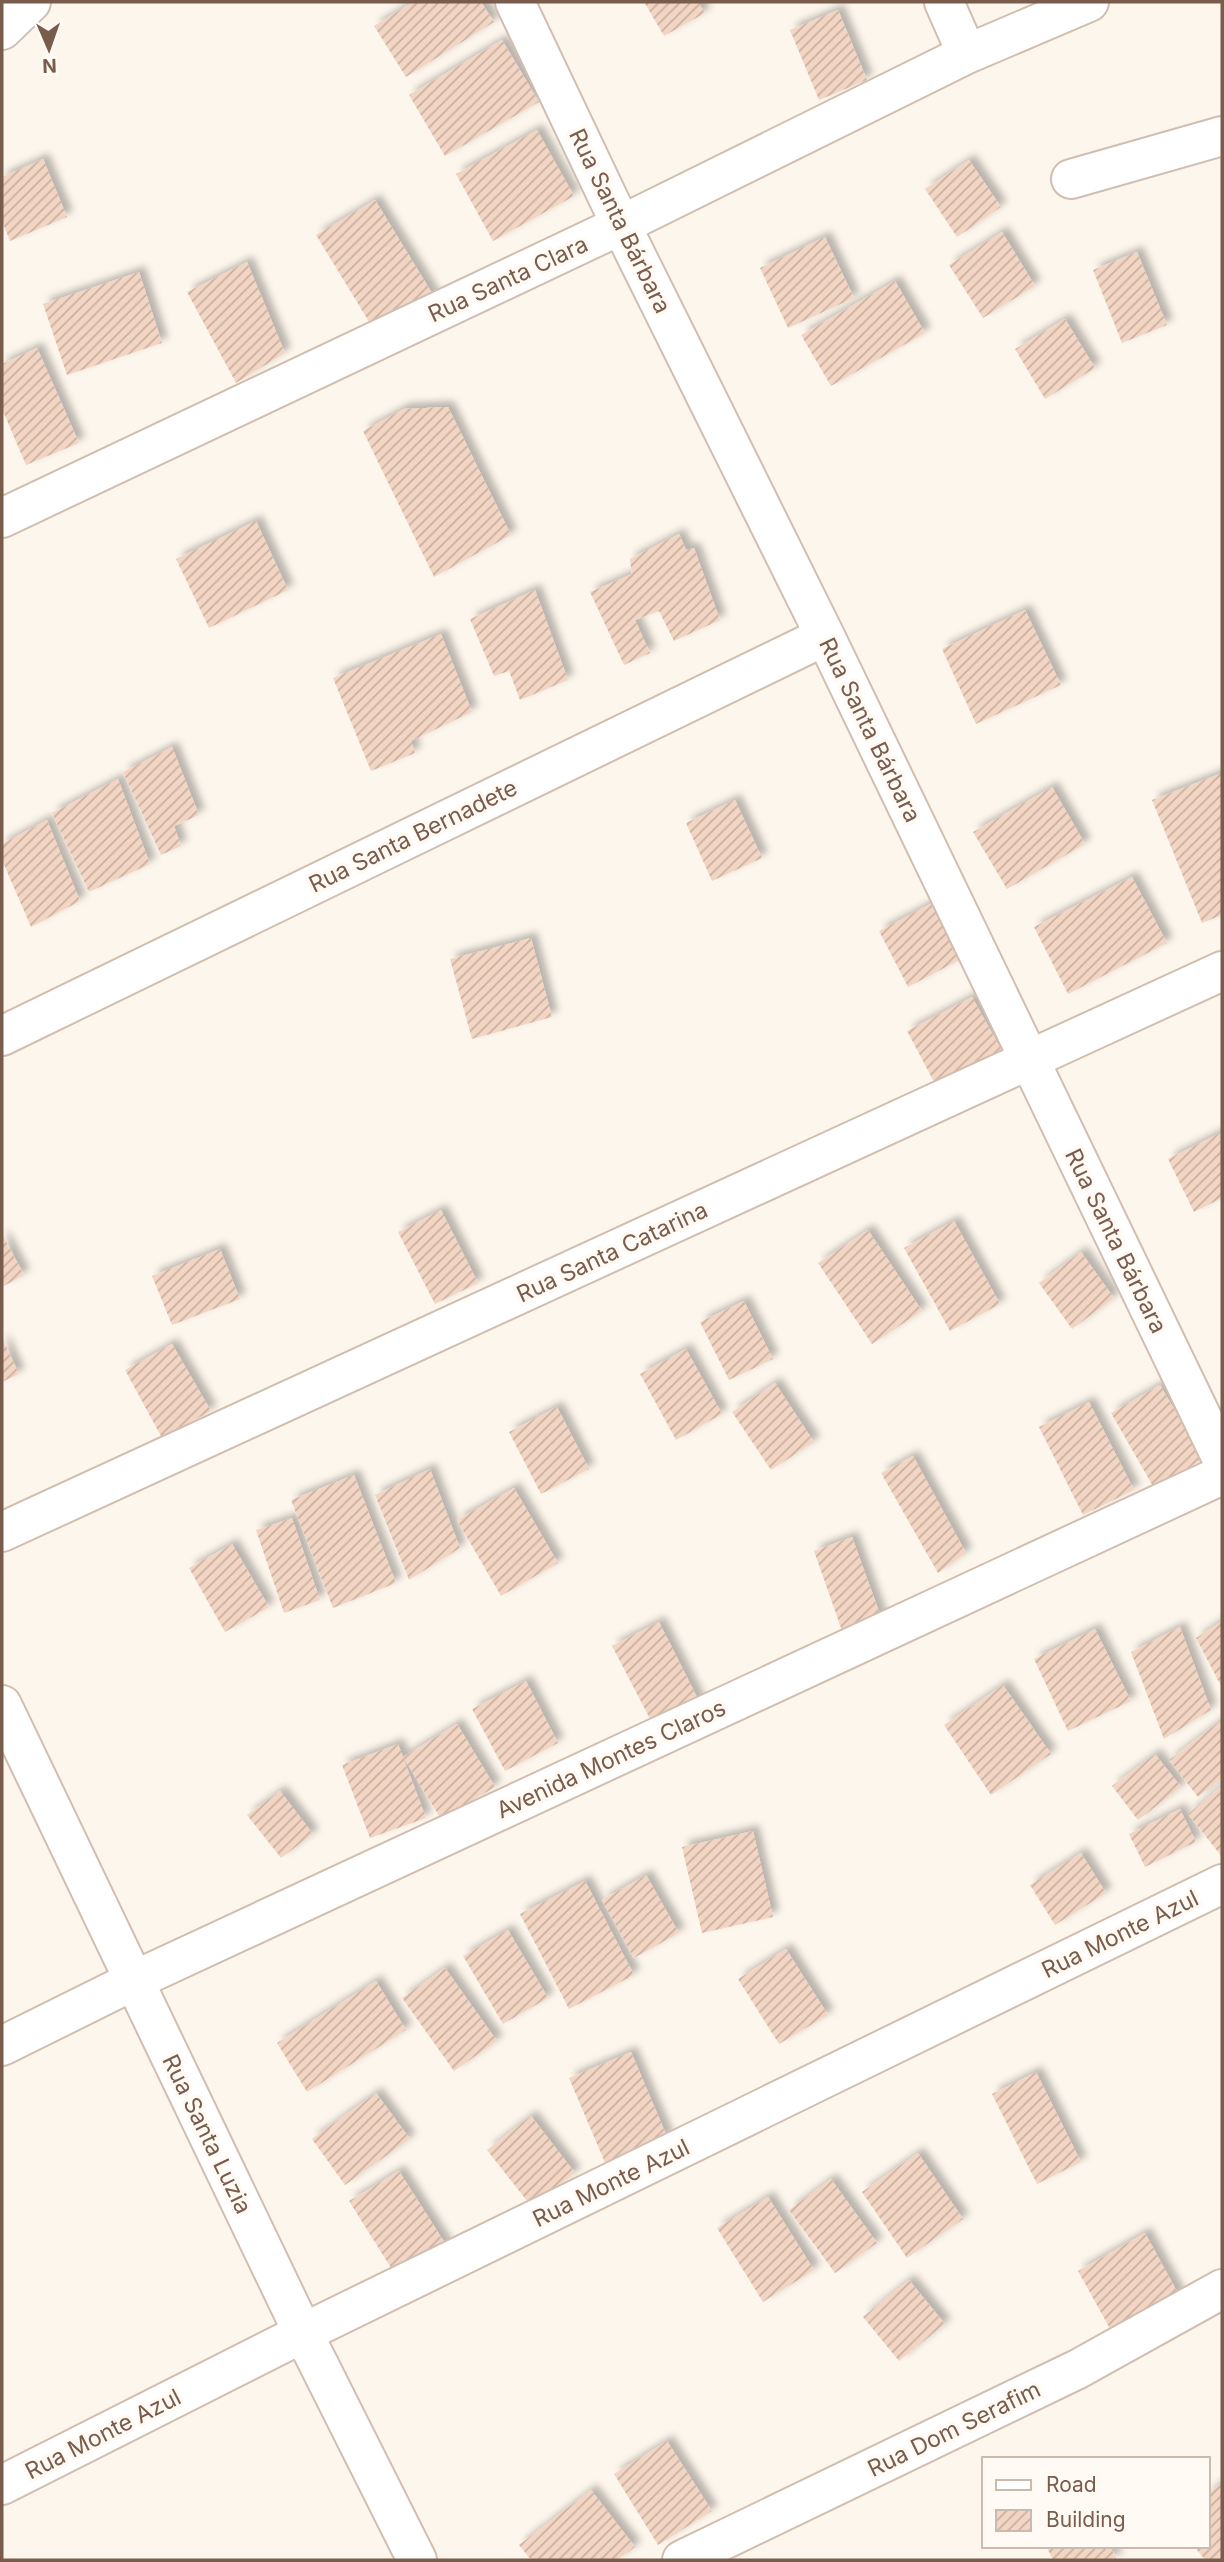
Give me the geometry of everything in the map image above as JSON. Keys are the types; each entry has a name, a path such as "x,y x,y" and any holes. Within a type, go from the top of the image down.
{"street":[{"path":"2,30 31,2"},
{"name":"Rua Santa Bárbara","path":"515,2 621,225 825,636 1222,1459"},
{"path":"944,2 967,54"},
{"name":"Rua Santa Clara","path":"2,518 621,225 967,54 1089,2"},
{"path":"1071,179 1222,135"},
{"name":"Rua Santa Bernadete","path":"2,1037 825,636"},
{"name":"Rua Santa Catarina","path":"2,1532 1222,971"},
{"name":"Avenida Montes Claros","path":"2,2046 133,1981 1222,1475"},
{"name":"Rua Santa Luzia","path":"2,1705 303,2333 417,2560"},
{"name":"Rua Monte Azul","path":"2,2486 303,2333 1222,1884"},
{"name":"Rua Dom Serafim","path":"682,2560 1078,2369 1222,2288"}],"building":[{"path":"413,2 481,2 494,22 406,77 374,26"},
{"path":"644,2 698,2 705,13 664,36"},
{"path":"838,10 867,80 819,100 790,30"},
{"path":"502,40 539,102 445,156 409,95"},
{"path":"537,130 574,196 493,241 456,174"},
{"path":"43,159 67,217 10,241 2,221 2,177"},
{"path":"969,160 1001,207 957,237 925,189"},
{"path":"375,200 438,303 379,338 316,235"},
{"path":"1002,232 1035,286 983,318 949,265"},
{"path":"825,237 854,298 788,328 760,268"},
{"path":"1137,252 1167,325 1122,343 1093,270"},
{"path":"247,262 285,353 236,383 187,292"},
{"path":"139,272 162,343 67,375 43,304"},
{"path":"895,281 925,333 831,386 801,335"},
{"path":"1065,319 1095,368 1045,399 1015,349"},
{"path":"37,348 79,443 26,465 2,409 2,364"},
{"path":"448,407 511,535 434,577 363,431 404,409"},
{"path":"256,521 288,590 209,628 176,559"},
{"path":"679,534 686,550 694,548 720,620 674,641 659,611 635,620 650,653 624,665 590,592 632,574 630,559"},
{"path":"535,590 568,680 520,700 509,671 494,676 470,619"},
{"path":"1025,610 1061,685 976,724 942,649"},
{"path":"441,634 472,712 411,741 415,753 371,771 333,678"},
{"path":"172,747 199,815 174,826 181,846 161,855 123,772"},
{"path":"1222,773 1222,915 1202,923 1152,800"},
{"path":"118,779 150,864 89,892 52,813"},
{"path":"1052,787 1085,844 1007,889 973,832"},
{"path":"735,800 762,858 712,881 686,823"},
{"path":"47,820 80,901 31,927 2,860 2,844"},
{"path":"1132,877 1167,943 1068,994 1034,927"},
{"path":"936,901 965,957 908,987 879,931"},
{"path":"531,938 552,1017 472,1039 450,959"},
{"path":"972,997 1007,1060 941,1095 907,1031"},
{"path":"1222,1132 1222,1198 1194,1212 1168,1159"},
{"path":"441,1210 478,1283 435,1304 398,1232"},
{"path":"954,1221 1000,1304 950,1331 904,1248"},
{"path":"868,1230 922,1311 872,1344 818,1263"},
{"path":"2,1234 24,1275 2,1287"},
{"path":"220,1249 240,1299 172,1325 152,1276"},
{"path":"1081,1252 1114,1298 1072,1329 1039,1283"},
{"path":"744,1301 773,1359 729,1380 700,1322"},
{"path":"2,1338 19,1374 2,1382"},
{"path":"172,1344 211,1411 162,1438 125,1370"},
{"path":"686,1349 722,1414 676,1440 640,1374"},
{"path":"775,1383 814,1442 771,1470 732,1412"},
{"path":"1160,1385 1203,1459 1154,1488 1111,1413"},
{"path":"1089,1402 1134,1490 1083,1515 1039,1427"},
{"path":"557,1407 589,1469 541,1494 509,1432"},
{"path":"913,1456 966,1553 938,1573 881,1473"},
{"path":"430,1469 460,1548 409,1580 375,1495"},
{"path":"354,1475 396,1583 333,1608 291,1500"},
{"path":"514,1488 558,1563 501,1596 457,1520"},
{"path":"292,1518 320,1600 284,1613 256,1530"},
{"path":"852,1537 885,1628 846,1642 814,1551"},
{"path":"232,1544 269,1607 225,1632 189,1568"},
{"path":"1222,1621 1222,1688 1196,1638"},
{"path":"659,1622 705,1713 659,1736 612,1646"},
{"path":"1180,1627 1211,1710 1164,1739 1131,1652"},
{"path":"1095,1629 1131,1701 1068,1731 1034,1659"},
{"path":"526,1681 558,1743 505,1771 472,1709"},
{"path":"1003,1685 1051,1754 991,1795 944,1725"},
{"path":"1219,1722 1222,1726 1222,1778 1198,1797 1169,1760"},
{"path":"457,1724 495,1787 441,1819 403,1757"},
{"path":"398,1744 426,1818 370,1838 342,1765"},
{"path":"1155,1754 1181,1787 1138,1820 1112,1786"},
{"path":"1222,1786 1222,1857 1188,1814"},
{"path":"280,1791 313,1834 281,1858 247,1815"},
{"path":"1180,1809 1196,1842 1145,1867 1129,1834"},
{"path":"753,1831 773,1917 702,1933 682,1847"},
{"path":"1081,1853 1106,1893 1055,1925 1030,1885"},
{"path":"646,1875 679,1933 634,1958 602,1900"},
{"path":"585,1881 634,1975 569,2009 520,1914"},
{"path":"508,1930 548,1998 503,2024 463,1956"},
{"path":"786,1949 828,2015 779,2044 738,1979"},
{"path":"445,1968 497,2041 454,2071 402,1998"},
{"path":"376,1981 406,2030 307,2092 277,2043"},
{"path":"631,2052 668,2139 606,2165 569,2078"},
{"path":"1036,2072 1081,2162 1037,2184 992,2094"},
{"path":"376,2093 410,2139 345,2185 312,2139"},
{"path":"531,2116 575,2173 531,2206 487,2150"},
{"path":"918,2153 963,2219 907,2258 862,2192"},
{"path":"399,2171 448,2248 398,2279 349,2201"},
{"path":"831,2179 877,2243 835,2273 789,2210"},
{"path":"768,2197 814,2270 763,2302 717,2228"},
{"path":"1145,2233 1180,2297 1113,2334 1078,2271"},
{"path":"909,2280 945,2324 899,2361 863,2317"},
{"path":"667,2441 712,2511 658,2545 614,2474"},
{"path":"1222,2483 1222,2560 1205,2560 1196,2548 1210,2548 1210,2492"},
{"path":"591,2490 635,2547 617,2560 531,2560 519,2545"},
{"path":"1047,2548 1111,2548 1117,2560 1053,2560"}]}
